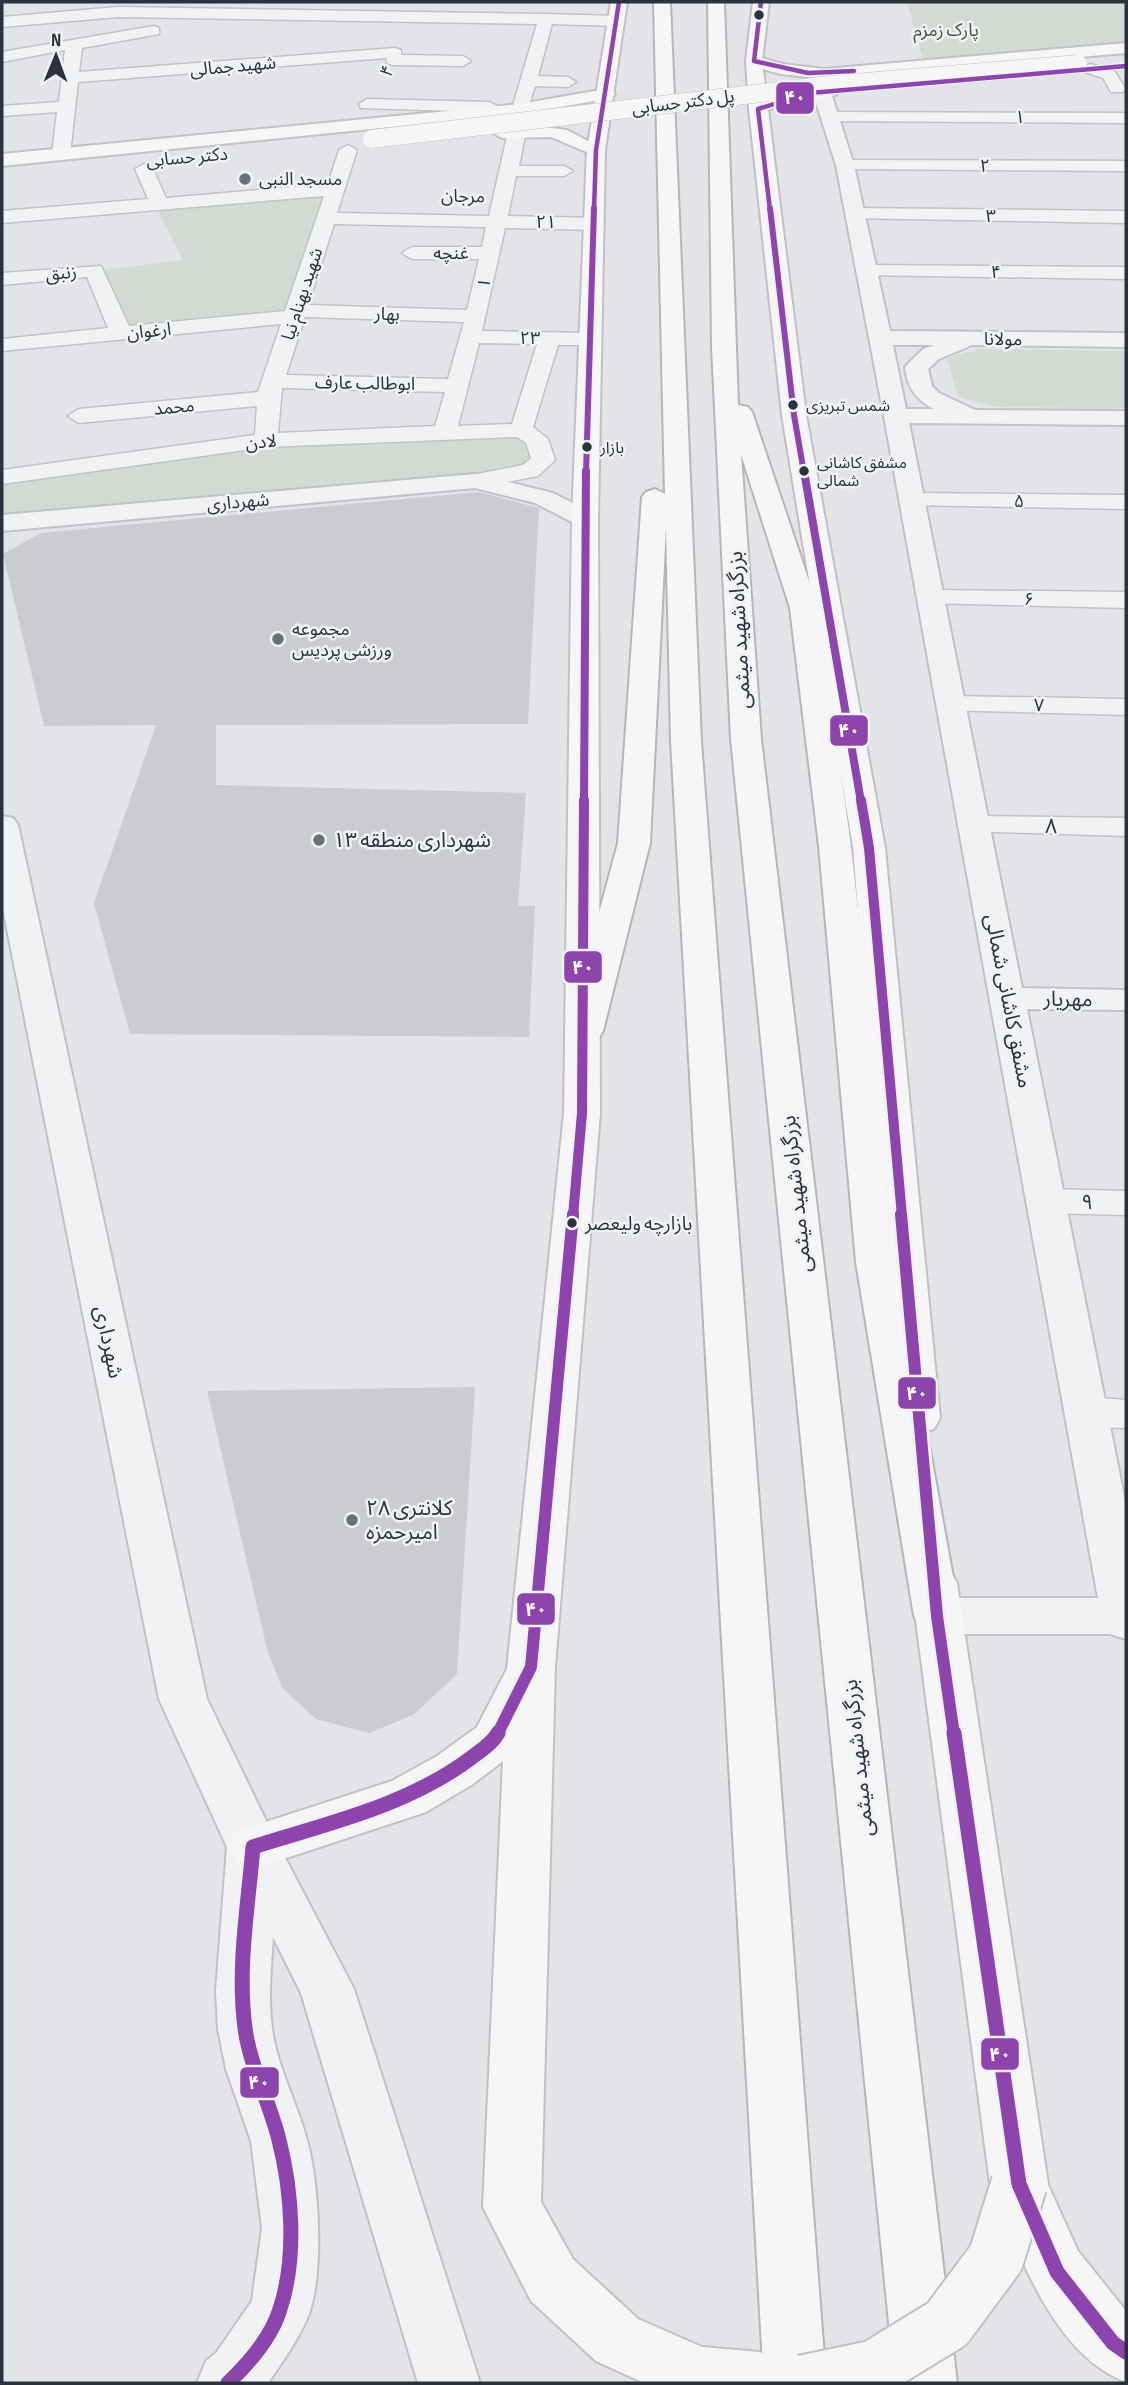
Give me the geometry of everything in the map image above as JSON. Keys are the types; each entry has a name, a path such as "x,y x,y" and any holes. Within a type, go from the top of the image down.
{"main road":[{"path":"649,2 662,40"},
{"path":"662,2 686,741 795,2383"},
{"name":"بزرگراه شهید میثمی","path":"716,2 723,347 746,739 926,2383"},
{"path":"715,41 733,2"},
{"path":"761,2 754,61 794,415 869,848 937,1616"},
{"path":"618,11 596,150 584,519 582,1113 531,1667 512,2207 552,2280 617,2340 699,2376 760,2383"},
{"path":"754,61 781,69 828,94 1126,50"},
{"path":"1079,63 1126,50"},
{"path":"758,109 780,100 1079,63 1126,60"},
{"path":"1079,63 1126,66"},
{"name":"پل دکتر حسابی","path":"369,132 830,85 1079,63"},
{"path":"2,160 369,132 606,94"},
{"path":"322,153 546,128 556,125 560,117 527,108"},
{"path":"546,128 574,138 596,150"},
{"name":"دکتر حسابی","path":"2,166 369,132"},
{"name":"دکتر حسابی","path":"2,174 369,132"},
{"path":"584,1031 634,843 661,386 673,346"},
{"path":"723,347 741,415 804,608 835,846 877,1262 937,1616 1019,2184 1057,2272 1114,2343 1126,2352"},
{"path":"253,1847 408,1797 455,1770 494,1741 531,1667"},
{"path":"803,2383 875,2368 947,2324 996,2258 1019,2184"}],"street":[{"path":"213,2 618,11"},
{"path":"396,51 546,19 618,11"},
{"path":"2,22 118,12 258,13 396,51 463,61"},
{"path":"2,41 178,12"},
{"path":"2,57 258,13"},
{"path":"527,108 528,81 546,19"},
{"path":"61,154 73,103 71,78 74,44"},
{"name":"شهید جمالی","path":"71,78 396,51"},
{"name":"۴","path":"366,104 396,51"},
{"path":"1079,63 1121,94"},
{"path":"528,81 568,82"},
{"name":"۱","path":"828,94 1121,94"},
{"name":"مشفق کاشانی شمالی","path":"828,94 896,416 1126,1619"},
{"path":"2,111 73,103"},
{"path":"369,132 366,104 490,107"},
{"name":"۱","path":"445,433 476,316 497,221 496,196 508,171 517,132"},
{"name":"شهید بهنام نیا","path":"266,440 271,389 348,150"},
{"name":"۲","path":"845,165 1126,166"},
{"path":"144,169 159,204"},
{"path":"508,171 564,171"},
{"path":"2,218 336,189"},
{"name":"۳","path":"855,215 1126,217"},
{"name":"۲۱","path":"327,218 594,224"},
{"name":"غنچه","path":"412,253 490,253"},
{"name":"زنبق","path":"2,279 94,270 121,333"},
{"name":"۴","path":"867,271 1126,273"},
{"name":"بهار","path":"297,314 476,316"},
{"name":"ارغوان","path":"2,345 297,314"},
{"name":"۲۳","path":"470,337 590,340"},
{"name":"مولانا","path":"880,338 1126,340"},
{"path":"475,481 530,471 543,460 537,439 521,430 550,339"},
{"path":"981,417 945,406 925,395 916,381 916,366 931,354 982,339"},
{"name":"ابوطالب عارف","path":"271,389 457,386"},
{"name":"محمد","path":"79,416 271,389"},
{"path":"896,416 1126,418"},
{"name":"لادن","path":"2,477 266,440 521,430"},
{"name":"شهرداری","path":"2,523 475,481 544,498 584,519"},
{"name":"۵","path":"912,500 1126,502"},
{"name":"۶","path":"931,598 1126,600"},
{"name":"۷","path":"952,704 1126,707"},
{"name":"شهرداری","path":"2,825 183,1699 253,1847 327,1989 449,2383"},
{"name":"۸","path":"975,825 1126,827"},
{"name":"مهریار","path":"1009,998 1126,1000"},
{"name":"۹","path":"1047,1201 1126,1203"},
{"path":"1087,1412 1126,1414"},
{"path":"937,1616 1126,1619"},
{"path":"228,2383 238,2375 281,2311 291,2228 279,2141 254,2069 245,2029 243,1991 253,1847"}],"green space":[{"name":"پارک زمزم","path":"907,2 1126,2 1126,44 923,59"},
{"path":"324,194 287,313 130,329 104,270 183,260 156,207"},
{"path":"979,349 1126,351 1126,408 997,407 958,397 947,358"},
{"path":"511,434 530,441 538,458 524,469 2,514 2,484 267,447"}],"building":[{"path":"479,492 539,508 528,724 216,725 216,785 526,793 518,906 535,906 529,1037 130,1034 94,903 156,725 44,726 3,554 41,533"},
{"name":"کلانتری ۲۸ امیرحمزه","path":"475,1387 457,1674 413,1715 369,1733 316,1719 282,1688 267,1649 207,1391"}],"transit line":[{"name":"۴۰","path":"228,2383 249,2359 277,2317 284,2291 289,2248 283,2159 247,2042 243,2006 243,1960 253,1847 408,1797 455,1770 494,1741 531,1667 582,1113 585,519 596,150 619,2"},
{"name":"۴۰","path":"761,2 754,61 808,73 854,71"},
{"name":"۴۰","path":"1126,66 810,93 758,109 794,415 869,848 937,1616 1019,2184 1057,2272 1113,2343 1126,2352"}],"place":[{"name":"مسجد النبی","path":"245,179"},
{"name":"شمس تبریزی","path":"793,405"},
{"name":"بازار","path":"587,447"},
{"name":"مشفق کاشانی شمالی","path":"804,471"},
{"name":"مجموعه ورزشی پردیس","path":"278,639"},
{"name":"شهرداری منطقه ۱۳","path":"319,840"},
{"name":"بازارچه ولیعصر","path":"572,1223"},
{"name":"کلانتری ۲۸ امیرحمزه","path":"352,1520"}]}
